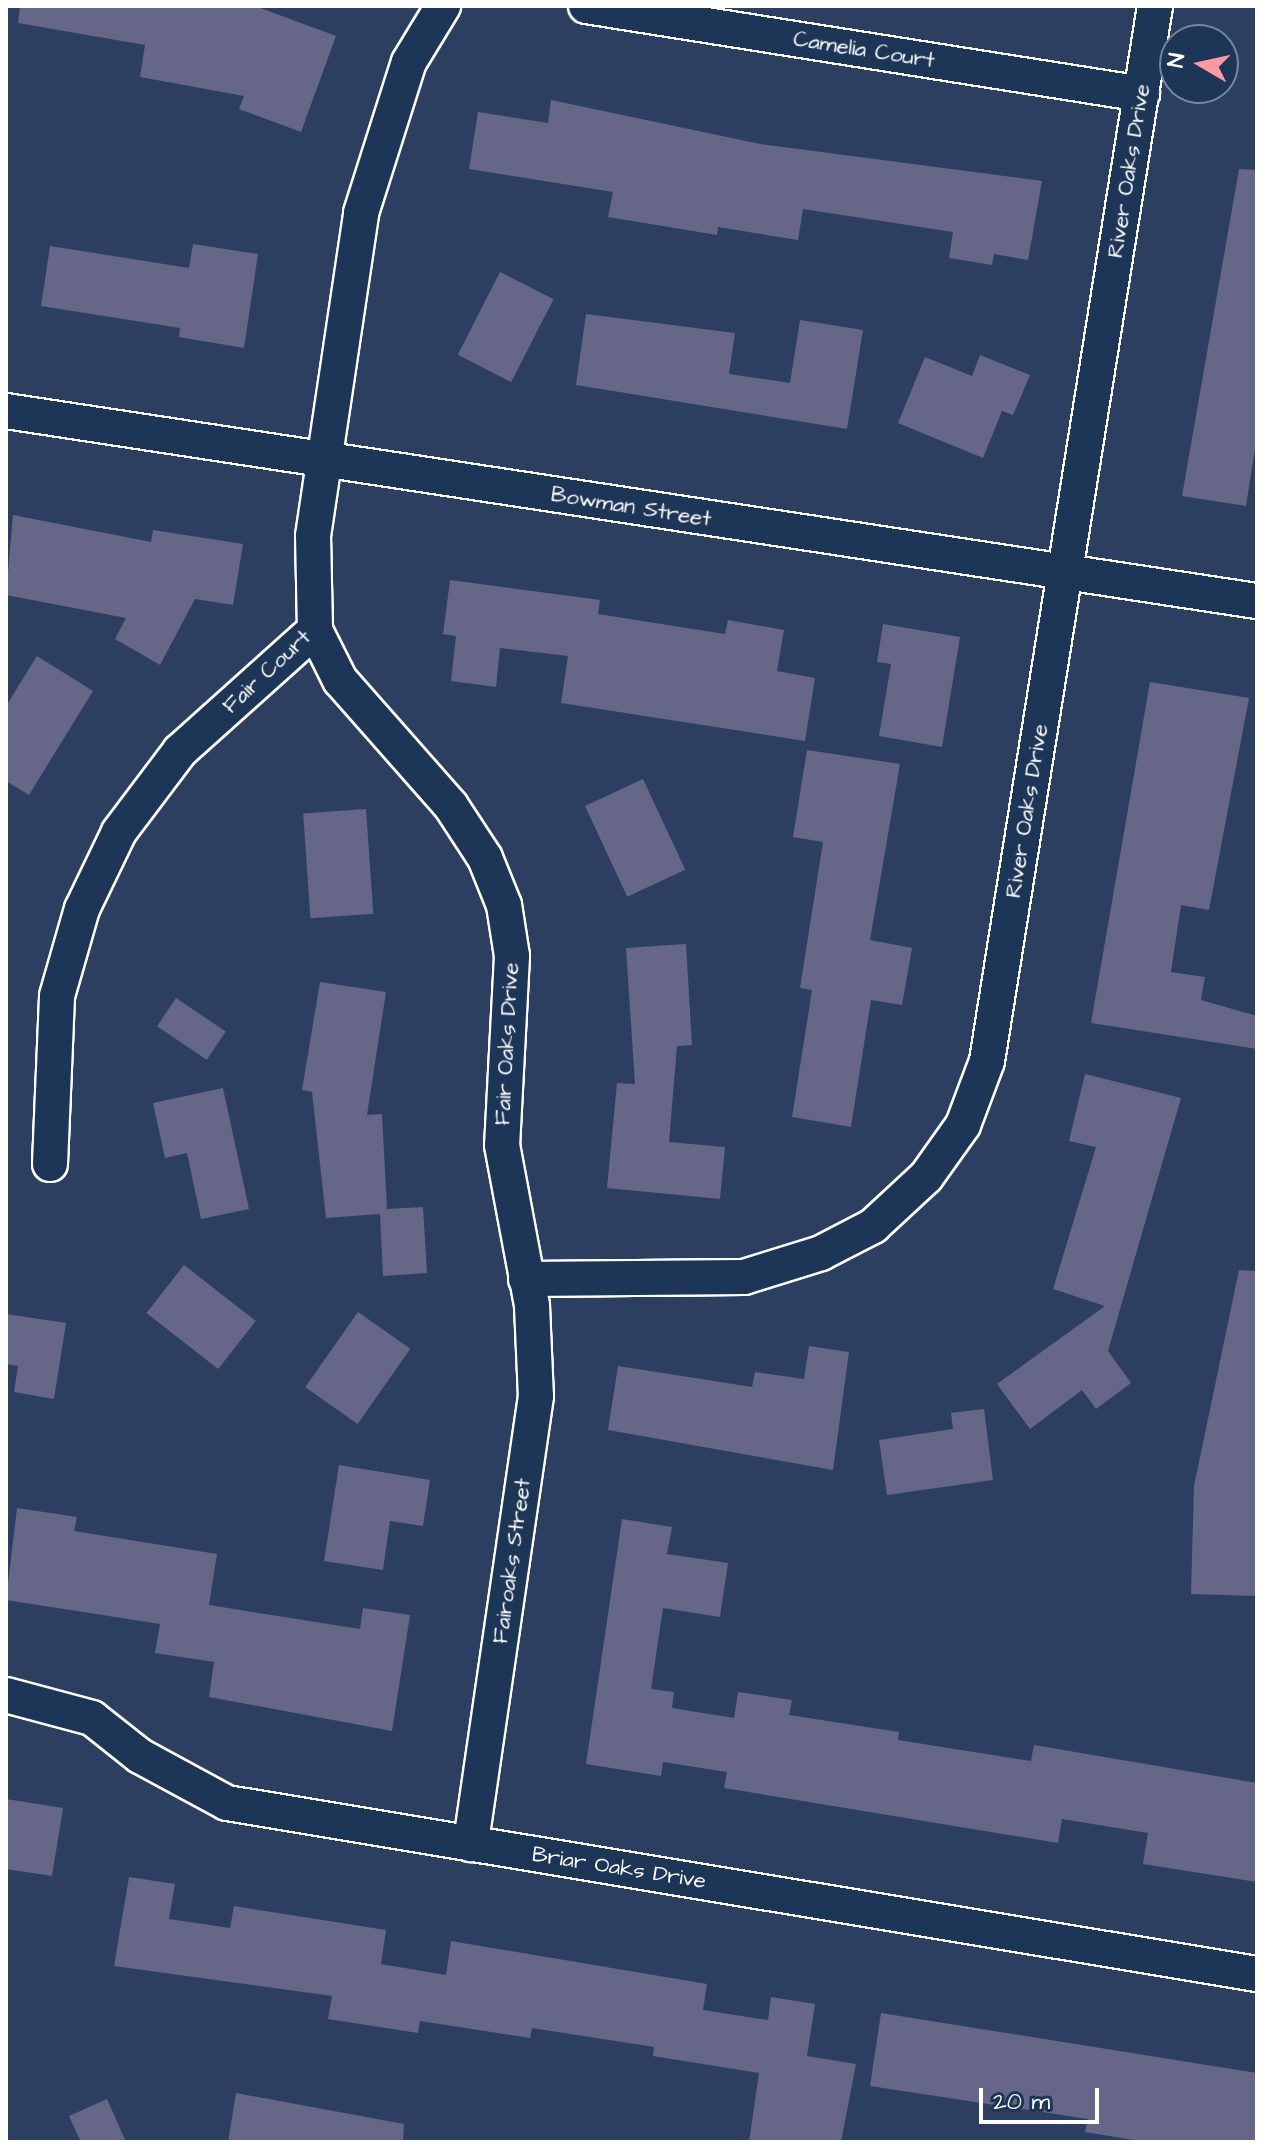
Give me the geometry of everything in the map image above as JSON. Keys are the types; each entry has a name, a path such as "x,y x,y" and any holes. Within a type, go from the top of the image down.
{"street":[{"name":"Fair Court","path":"50,1164 57,996 82,909 119,832 180,751 315,630 313,536 361,213 409,62 443,6"},
{"name":"Camelia Court","path":"586,6 1142,94"},
{"name":"River Oaks Drive","path":"526,1279 744,1277 821,1253 873,1226 926,1177 963,1125 987,1061 1155,6"},
{"name":"Bowman Street","path":"6,411 1257,601"},
{"name":"Fair Oaks Drive","path":"315,630 340,680 451,806 504,905 512,956 502,1145 526,1279"},
{"name":"Fairoaks Street","path":"471,1844 536,1396 526,1279"},
{"name":"Briar Oaks Drive","path":"6,1695 92,1718 140,1756 227,1803 1257,1974"}],"building":[{"path":"20,6 255,6 336,36 301,132 239,109 244,96 140,77 145,45 18,23"},
{"path":"551,100 760,144 1042,181 1028,260 994,254 992,265 949,258 953,232 803,209 798,240 718,227 717,235 608,217 613,192 469,169 478,112 548,123"},
{"path":"1239,169 1257,170 1257,436 1246,506 1182,496"},
{"path":"193,244 258,254 244,348 179,337 180,328 41,306 50,246 189,268"},
{"path":"500,272 553,299 511,382 458,355"},
{"path":"586,314 735,333 729,374 790,383 800,320 863,330 847,429 576,385"},
{"path":"980,355 1030,375 1013,415 1002,411 983,458 898,423 925,357 972,376"},
{"path":"13,515 151,542 153,530 243,544 233,605 195,599 160,665 115,639 126,618 6,595"},
{"path":"450,580 600,600 598,614 725,634 728,620 784,630 777,671 815,678 805,741 561,703 568,656 500,648 496,687 451,681 456,636 443,634"},
{"path":"883,624 960,637 942,747 879,736 891,664 877,662"},
{"path":"37,656 93,691 29,795 6,781 6,706"},
{"path":"1150,682 1249,698 1209,910 1181,905 1171,972 1205,977 1201,1000 1257,1016 1257,1049 1091,1023"},
{"path":"807,750 900,764 870,940 912,948 902,1005 871,1000 851,1127 792,1117 812,990 800,988 823,842 793,837"},
{"path":"643,779 685,870 627,897 585,806"},
{"path":"366,809 373,914 310,918 303,813"},
{"path":"686,944 692,1045 677,1046 669,1142 725,1147 720,1199 607,1188 617,1083 635,1084 626,948"},
{"path":"320,982 386,992 367,1115 382,1114 387,1209 423,1207 427,1273 383,1276 380,1214 326,1218 312,1092 302,1090"},
{"path":"176,998 226,1032 207,1060 157,1026"},
{"path":"1085,1074 1181,1098 1108,1351 1131,1383 1096,1409 1082,1390 1030,1429 997,1384 1105,1306 1053,1289 1096,1147 1069,1141"},
{"path":"223,1088 249,1209 201,1219 187,1153 165,1158 153,1103"},
{"path":"184,1265 256,1321 218,1369 146,1313"},
{"path":"1239,1270 1257,1271 1257,1596 1191,1594 1194,1486"},
{"path":"358,1312 410,1349 358,1424 305,1387"},
{"path":"6,1314 66,1323 54,1399 14,1392 18,1366 6,1364"},
{"path":"809,1346 849,1352 833,1470 608,1430 618,1366 752,1387 755,1372 804,1379"},
{"path":"984,1409 993,1480 887,1495 879,1440 953,1429 951,1413"},
{"path":"339,1465 430,1480 423,1526 390,1521 383,1570 324,1561"},
{"path":"17,1508 77,1517 74,1531 217,1554 209,1605 360,1629 363,1608 410,1615 392,1731 209,1697 214,1662 155,1653 160,1624 6,1600"},
{"path":"622,1519 672,1527 667,1554 728,1563 720,1617 663,1608 651,1689 674,1692 672,1708 734,1718 738,1692 792,1700 789,1715 899,1732 898,1740 1031,1761 1034,1745 1257,1783 1257,1882 1143,1864 1148,1833 1062,1819 1058,1843 724,1788 727,1772 663,1762 661,1776 586,1764"},
{"path":"6,1799 63,1808 52,1876 6,1869"},
{"path":"129,1877 175,1884 169,1919 230,1928 234,1906 386,1930 381,1964 446,1975 451,1941 707,1984 703,2010 768,2020 771,1997 815,2004 807,2056 856,2064 841,2142 749,2142 759,2073 653,2056 654,2047 532,2028 530,2038 420,2021 418,2033 328,2019 332,1996 114,1966"},
{"path":"881,2013 1257,2073 1257,2142 1146,2142 1085,2132 1088,2119 870,2086"},
{"path":"236,2093 404,2124 403,2142 228,2142"},
{"path":"107,2099 126,2142 81,2142 69,2116"}]}
